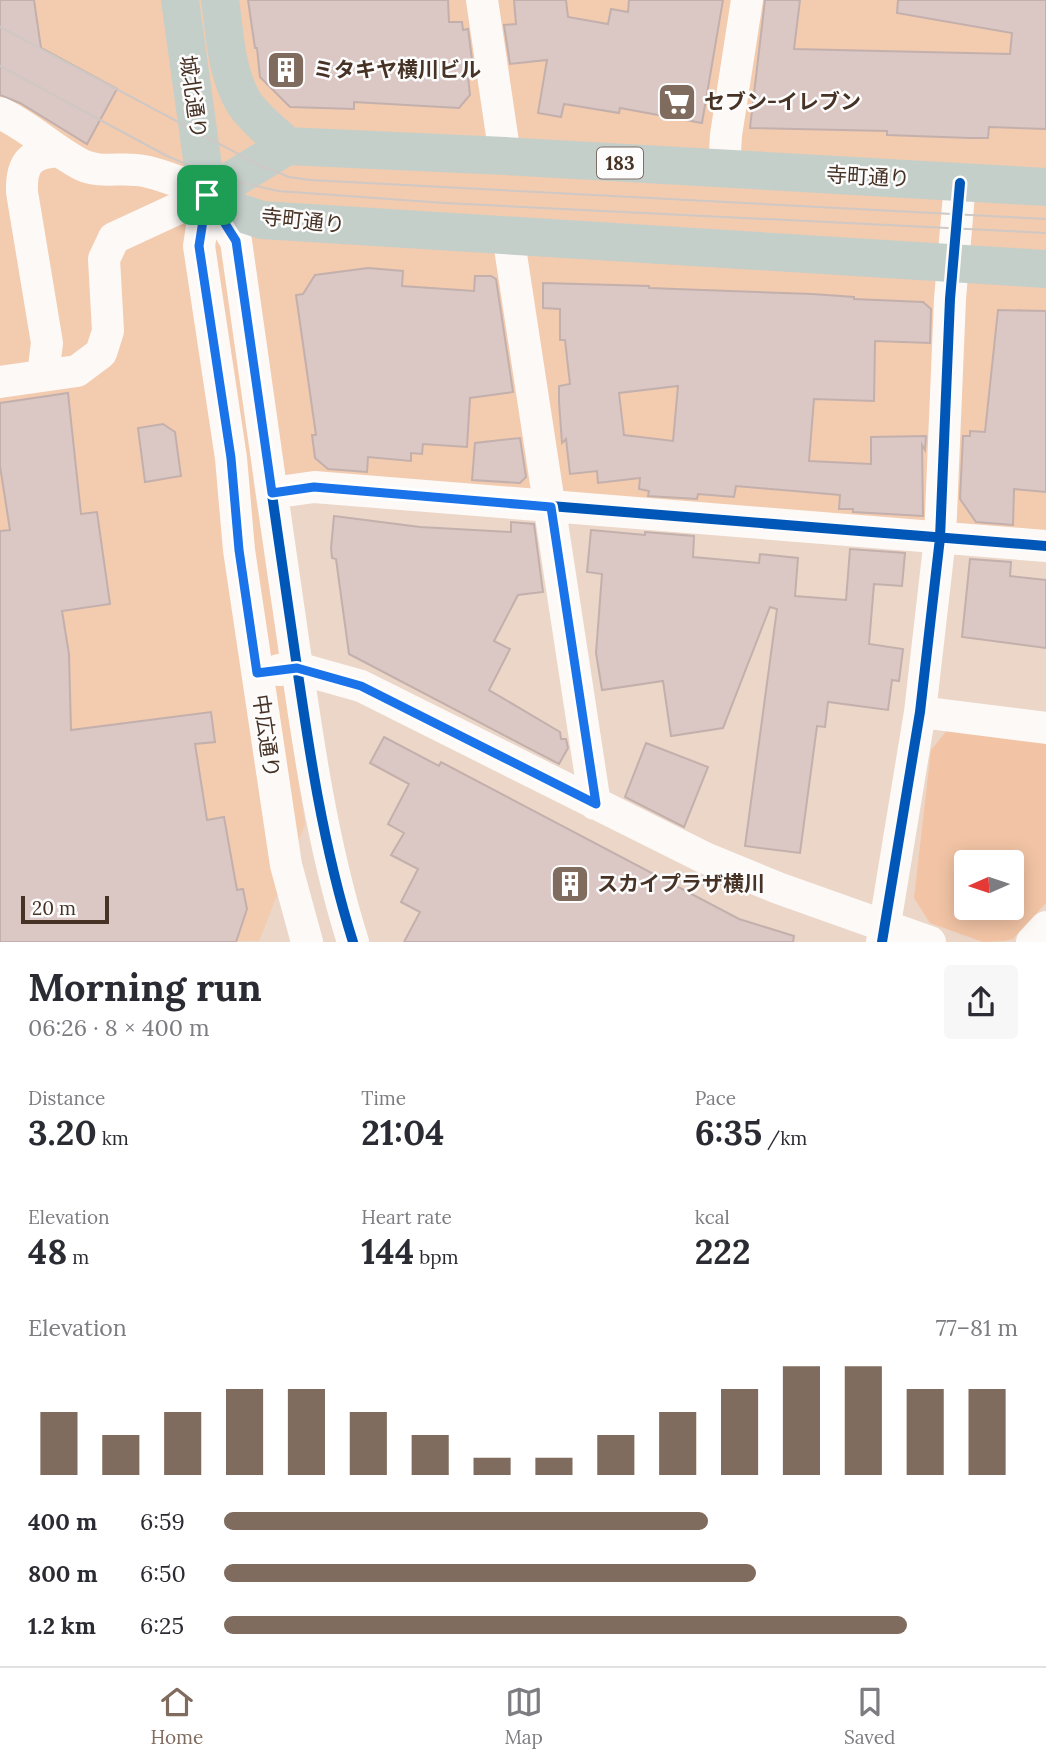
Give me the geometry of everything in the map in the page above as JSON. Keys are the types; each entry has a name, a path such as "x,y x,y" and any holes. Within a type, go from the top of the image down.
{"highway":[{"name":"城北通り","path":"180,0 207,195"},
{"path":"207,195 287,146 251,112 239,92 229,62 220,0"},
{"name":"寺町通り","path":"287,146 1046,187"},
{"name":"寺町通り","path":"207,195 234,211 262,220 1046,269"}],"street":[{"path":"482,0 505,156"},
{"path":"724,169 726,135 747,0"},
{"path":"0,113 91,168 151,172 207,195 236,241 297,668 328,852 353,942"},
{"path":"43,375 47,343 21,176 27,163 34,157 45,152 59,151"},
{"path":"884,934 920,712 940,538 952,264 960,183"},
{"path":"0,382 77,371 101,353 108,331 104,259 114,238 207,195"},
{"name":"中広通り","path":"207,195 199,246 231,458 239,550 299,939"},
{"path":"508,235 596,804"},
{"path":"272,493 314,487 1046,546"},
{"path":"257,673 297,668 361,686 705,858 884,934 930,942"},
{"path":"920,712 1046,728"},
{"path":"1032,942 1046,927"}],"shaded area":[{"path":"0,0 1046,0 1046,547 253,479 305,824 259,941 0,942"},
{"path":"949,728 1046,743 1046,903 1013,939 983,942 930,923 914,898 931,750"}],"building":[{"path":"0,0 34,0 41,48 117,89 87,144 20,103 0,95"},
{"path":"248,0 448,0 449,22 462,22 463,30 468,29 473,67 467,68 470,95 459,108 354,102 354,109 290,107 260,77"},
{"path":"514,0 566,0 568,17 608,24 611,9 628,12 629,0 723,0 702,123 620,108 619,113 564,104 561,117 538,113 547,60 510,64 504,25 516,24"},
{"path":"765,0 800,0 794,49 1010,54 1012,33 897,13 898,0 1046,0 1046,129 989,127 988,138 970,138 887,135 887,131 750,128"},
{"path":"368,268 403,271 402,286 474,291 475,276 491,276 496,279 513,392 470,398 467,447 423,444 422,454 411,453 411,461 368,457 367,472 328,469 315,458 312,435 316,435 296,295 303,294 315,275"},
{"path":"543,283 812,294 923,302 931,309 930,343 875,341 874,401 814,399 809,461 871,464 871,437 926,436 925,450 922,445 923,516 839,509 840,495 736,486 734,497 698,494 697,499 648,496 649,491 639,489 640,478 598,483 597,471 570,474 566,439 562,443 559,402 559,386 570,384 565,340 560,340 560,309 543,308","holes":["678,386 673,441 624,435 619,393"]},
{"path":"998,310 1046,311 1046,492 1014,489 1013,525 976,522 960,499 963,436 970,436 970,431 985,432"},
{"path":"68,393 81,514 97,512 110,604 62,611 69,654 71,730 211,712 215,742 195,744 207,820 224,817 237,890 243,889 247,909 236,942 0,942 0,531 10,530 0,466 0,403"},
{"path":"163,424 175,432 181,476 145,482 138,428"},
{"path":"520,438 526,477 520,483 472,480 475,443"},
{"path":"334,516 420,527 511,532 511,522 534,524 543,592 518,595 494,641 510,649 489,690 560,732 561,739 566,739 568,748 559,764 349,654 336,559 332,558"},
{"path":"591,530 694,536 693,557 759,563 760,554 798,558 795,596 846,600 850,549 905,553 902,586 874,584 869,644 903,649 899,681 892,680 888,710 828,702 825,727 817,726 800,853 745,846 777,609 770,607 723,728 671,736 663,681 602,690 596,653 602,574 587,572"},
{"path":"970,559 1011,562 1010,576 1046,580 1046,648 962,637"},
{"path":"384,737 439,766 441,762 739,919 794,936 793,942 404,942 420,912 401,902 418,869 391,855 404,833 388,824 409,784 370,763"},
{"path":"646,743 708,767 684,827 625,797"}],"tram line":[{"path":"0,27 257,164 289,177 1046,219"},
{"path":"0,66 167,156 217,177 278,191 445,203 1046,233"}],"cycle path":[{"path":"882,942 920,712 940,538 950,299 960,183"},
{"path":"207,195 236,241 313,772 330,858 353,942"},
{"path":"272,493 314,487 1046,546"}],"place":[{"name":"ミタキヤ横川ビル","path":"286,70"},
{"name":"セブン-イレブン","path":"677,102"},
{"name":"スカイプラザ横川","path":"570,884"}],"route":[{"path":"207,195 236,241 272,493 314,487 551,507 596,804 361,686 297,668 257,673 239,550 231,458 199,246 207,195"}]}
